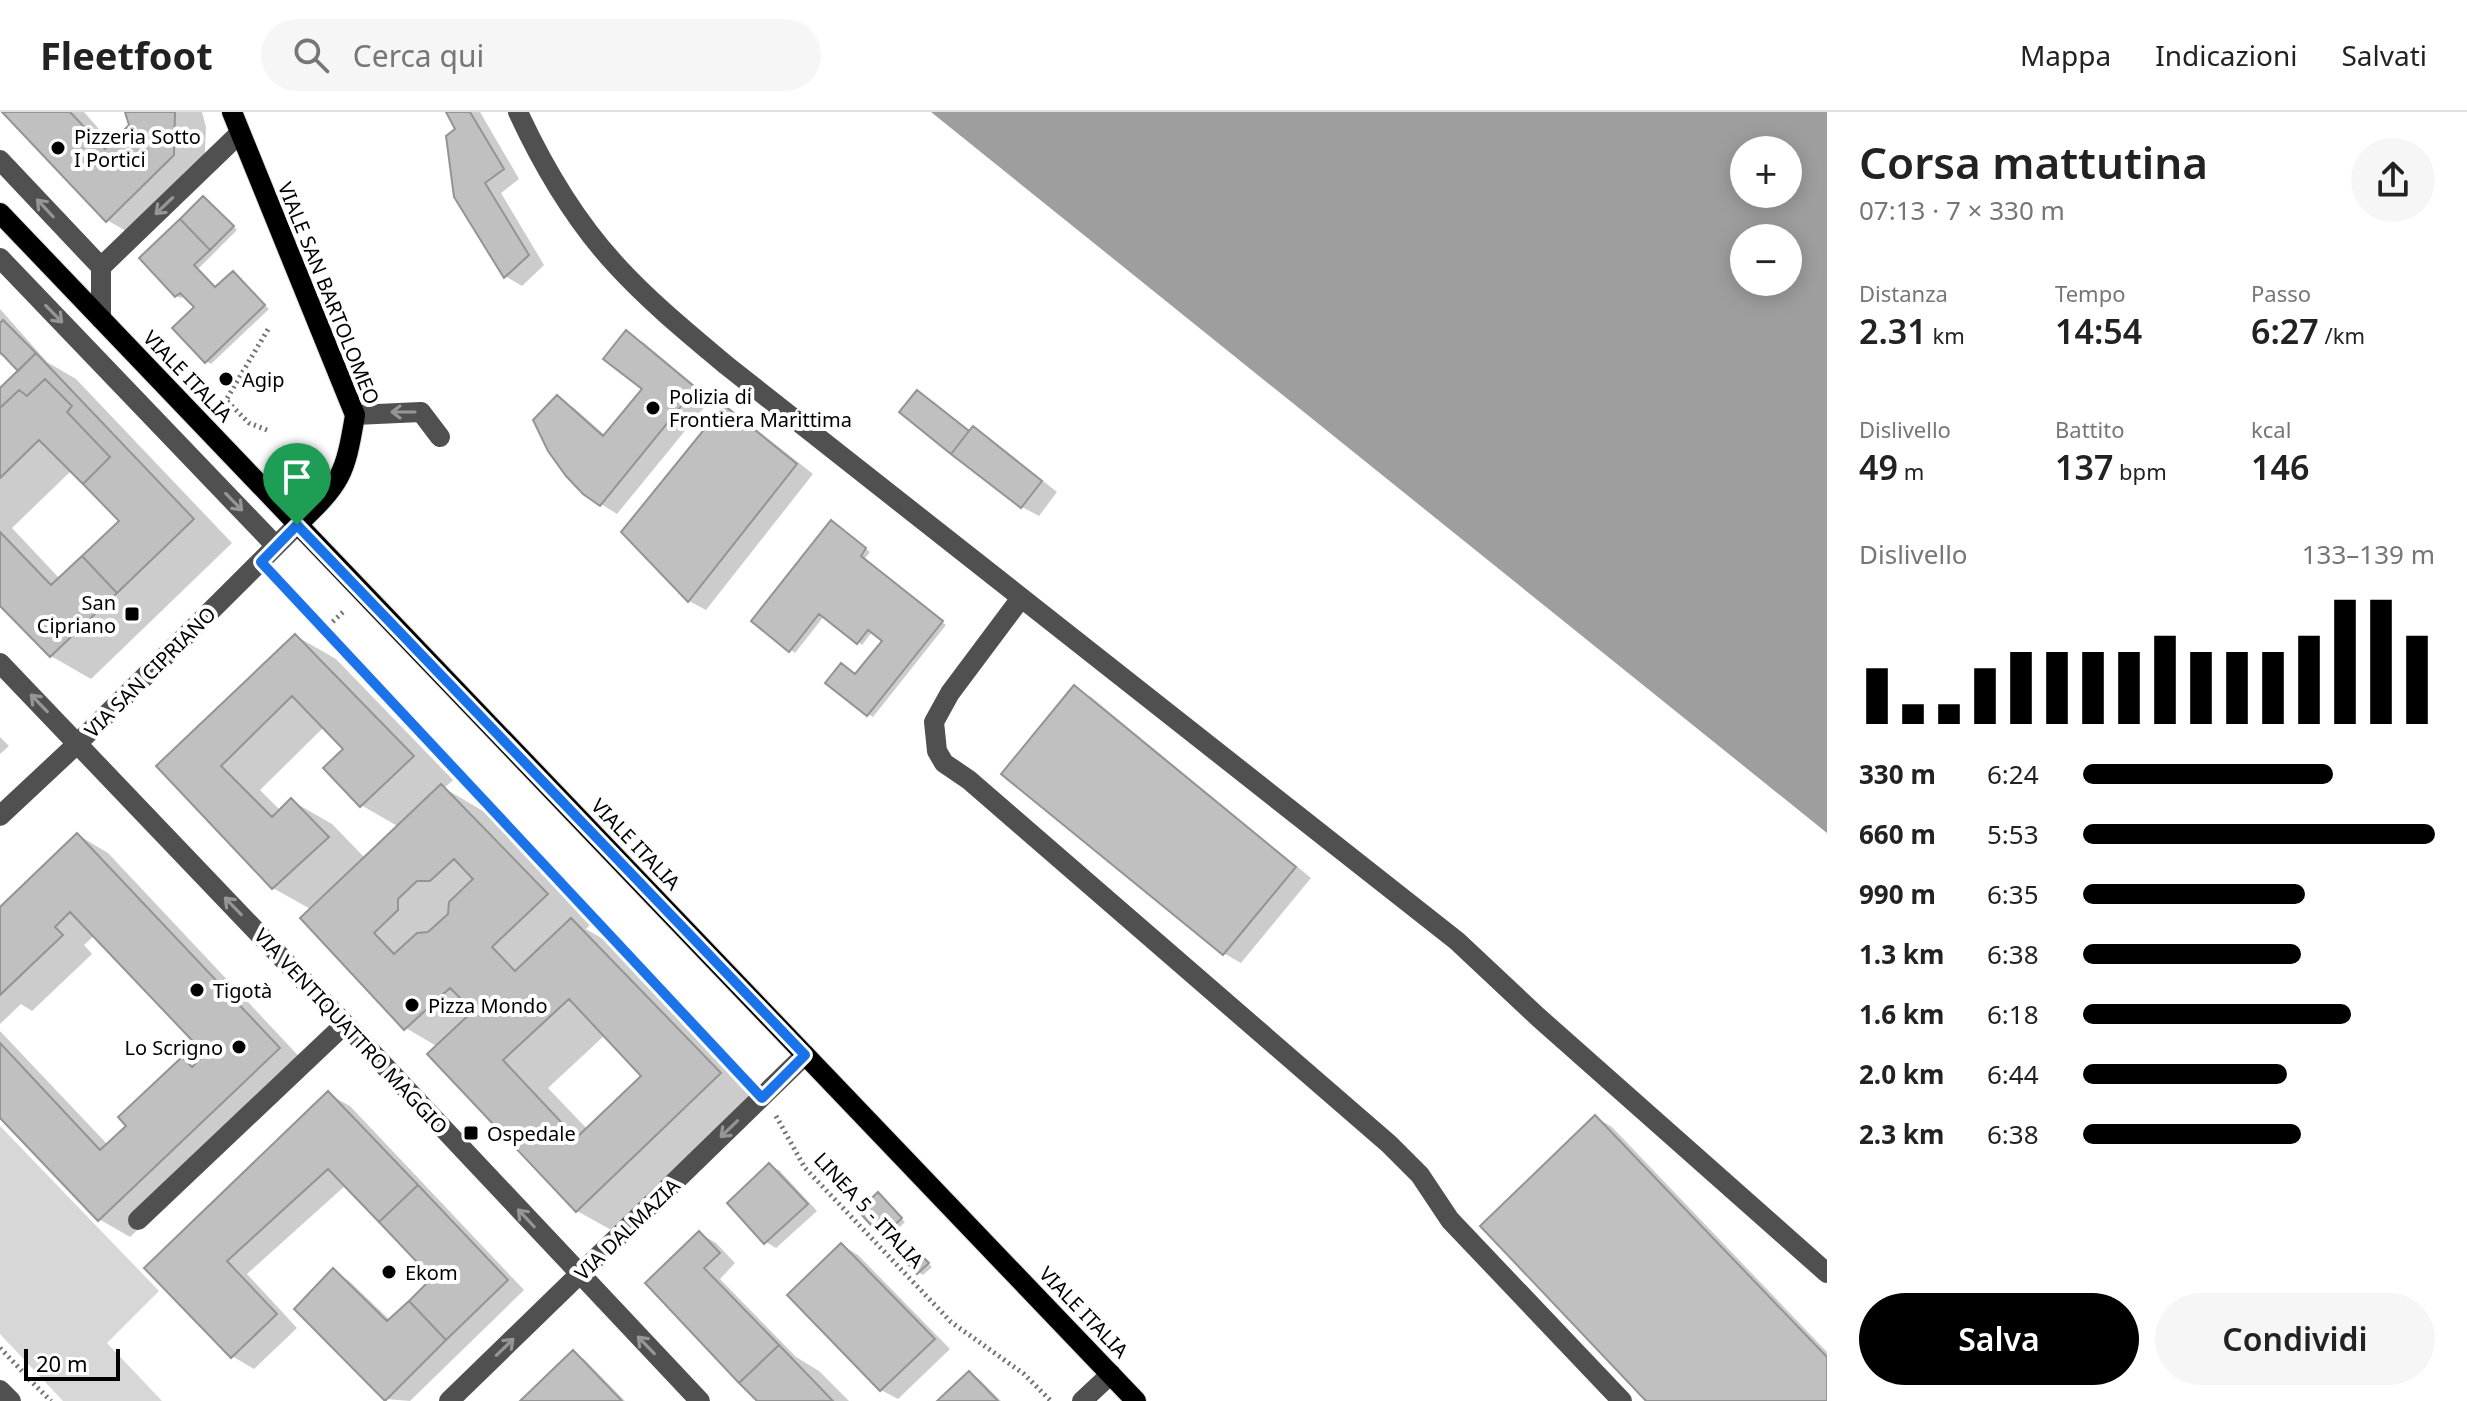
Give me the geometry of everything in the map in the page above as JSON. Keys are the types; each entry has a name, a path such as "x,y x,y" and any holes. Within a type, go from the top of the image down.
{"main road":[{"name":"VIALE SAN BARTOLOMEO","path":"232,112 355,415 348,460 333,491 297,525"},
{"name":"VIALE ITALIA","path":"0,213 1136,1401"}],"street":[{"path":"518,112 572,207 615,265 655,303 726,365 1457,941 1538,1017 1827,1273"},
{"path":"101,267 240,133"},
{"path":"0,160 101,267 101,319"},
{"path":"0,258 276,546"},
{"path":"355,415 421,412 440,437"},
{"name":"VIA SAN CIPRIANO","path":"0,816 78,743 297,525"},
{"path":"1021,598 950,693 934,722 937,751 944,763 969,780 1389,1144 1420,1175 1450,1220 1622,1401"},
{"name":"VIA VENTIQUATTRO MAGGIO","path":"0,663 700,1401"},
{"path":"138,1220 345,1024"},
{"name":"VIA DALMAZIA","path":"449,1401 805,1055"},
{"path":"1082,1401 1111,1374"},
{"path":"0,1390 11,1401"}],"path":[{"path":"267,430 249,423 226,400 270,326"},
{"name":"LINEA 5 - ITALIA","path":"261,562 762,1098 775,1113 805,1168 951,1322 1024,1374 1051,1401"},
{"path":"324,630 344,611"}],"shaded area":[{"path":"931,112 1827,112 1827,833"},
{"path":"0,1126 159,1291 107,1343 162,1401 63,1401 0,1334"}],"building":[{"path":"2,112 70,112 105,149 129,125 125,112 175,112 174,155 106,222"},
{"path":"446,112 470,112 504,169 485,183 529,255 504,278 454,197 446,136 455,129"},
{"path":"203,196 234,226 210,250 180,219"},
{"path":"180,219 210,250 194,265 215,287 233,271 265,305 205,363 172,328 194,307 180,293 175,297 139,258"},
{"path":"3,320 36,353 18,371 0,352 0,323"},
{"name":"Polizia di Frontiera Marittima","path":"626,330 696,388 600,506 566,476 548,451 533,420 557,395 603,436 642,389 603,359"},
{"path":"36,353 194,519 117,593 82,556 119,521 83,484 110,457 67,412 72,406 45,379 27,396 19,390 0,408 0,388"},
{"path":"45,379 72,406 67,412 110,457 83,484 39,440 0,478 0,408 19,390 27,396"},
{"path":"917,390 969,431 951,454 899,412"},
{"path":"724,405 797,464 688,602 621,532"},
{"path":"973,426 1042,481 1021,508 951,454"},
{"path":"831,520 866,548 861,556 943,621 867,716 825,683 841,663 855,674 882,641 868,630 857,644 819,614 789,652 751,621"},
{"path":"0,532 51,585 82,556 117,593 50,657 0,606"},
{"path":"295,634 414,756 360,807 323,768 343,749 292,696 221,766 272,817 291,798 329,837 272,889 156,766"},
{"path":"1074,685 1296,867 1223,955 1001,774"},
{"path":"441,784 548,894 492,947 515,971 571,918 721,1073 576,1212 427,1054 473,1011 450,988 404,1030 300,918","holes":["454,859 473,879 449,902 448,914 428,932 417,933 394,954 374,933 398,910 398,899 417,881 430,881","569,999 641,1076 576,1138 503,1060"]},
{"path":"77,833 280,1048 98,1221 0,1118 0,1043 100,1150 126,1126 118,1117 182,1057 192,1067 205,1054 70,912 55,927 63,935 0,995 0,907"},
{"path":"328,1091 418,1185 379,1222 328,1169 227,1261 277,1314 231,1358 144,1268"},
{"path":"1595,1115 1827,1357 1827,1401 1646,1401 1480,1226"},
{"path":"769,1163 808,1204 764,1244 727,1203"},
{"path":"418,1185 508,1280 446,1340 409,1301 432,1278 379,1222"},
{"path":"878,1192 902,1218 882,1237 858,1211"},
{"path":"699,1231 720,1253 704,1268 779,1345 739,1383 645,1283"},
{"path":"841,1243 935,1339 880,1391 787,1295"},
{"path":"914,1248 929,1263 917,1274 902,1258"},
{"path":"333,1268 387,1321 409,1301 446,1340 385,1401 294,1309"},
{"path":"779,1345 833,1401 757,1401 739,1383"},
{"path":"573,1350 622,1401 520,1401"},
{"path":"969,1371 998,1401 937,1401"}],"place":[{"name":"Pizzeria Sotto I Portici","path":"58,148"},
{"name":"Agip","path":"226,379"},
{"name":"Polizia di Frontiera Marittima","path":"653,408"},
{"name":"San Cipriano","path":"132,614"},
{"name":"Tigotà","path":"197,990"},
{"name":"Pizza Mondo","path":"412,1005"},
{"name":"Lo Scrigno","path":"239,1047"},
{"name":"Ospedale","path":"471,1133"},
{"name":"Ekom","path":"389,1272"}],"route":[{"path":"297,525 805,1055 762,1098 261,562 297,525"}]}
